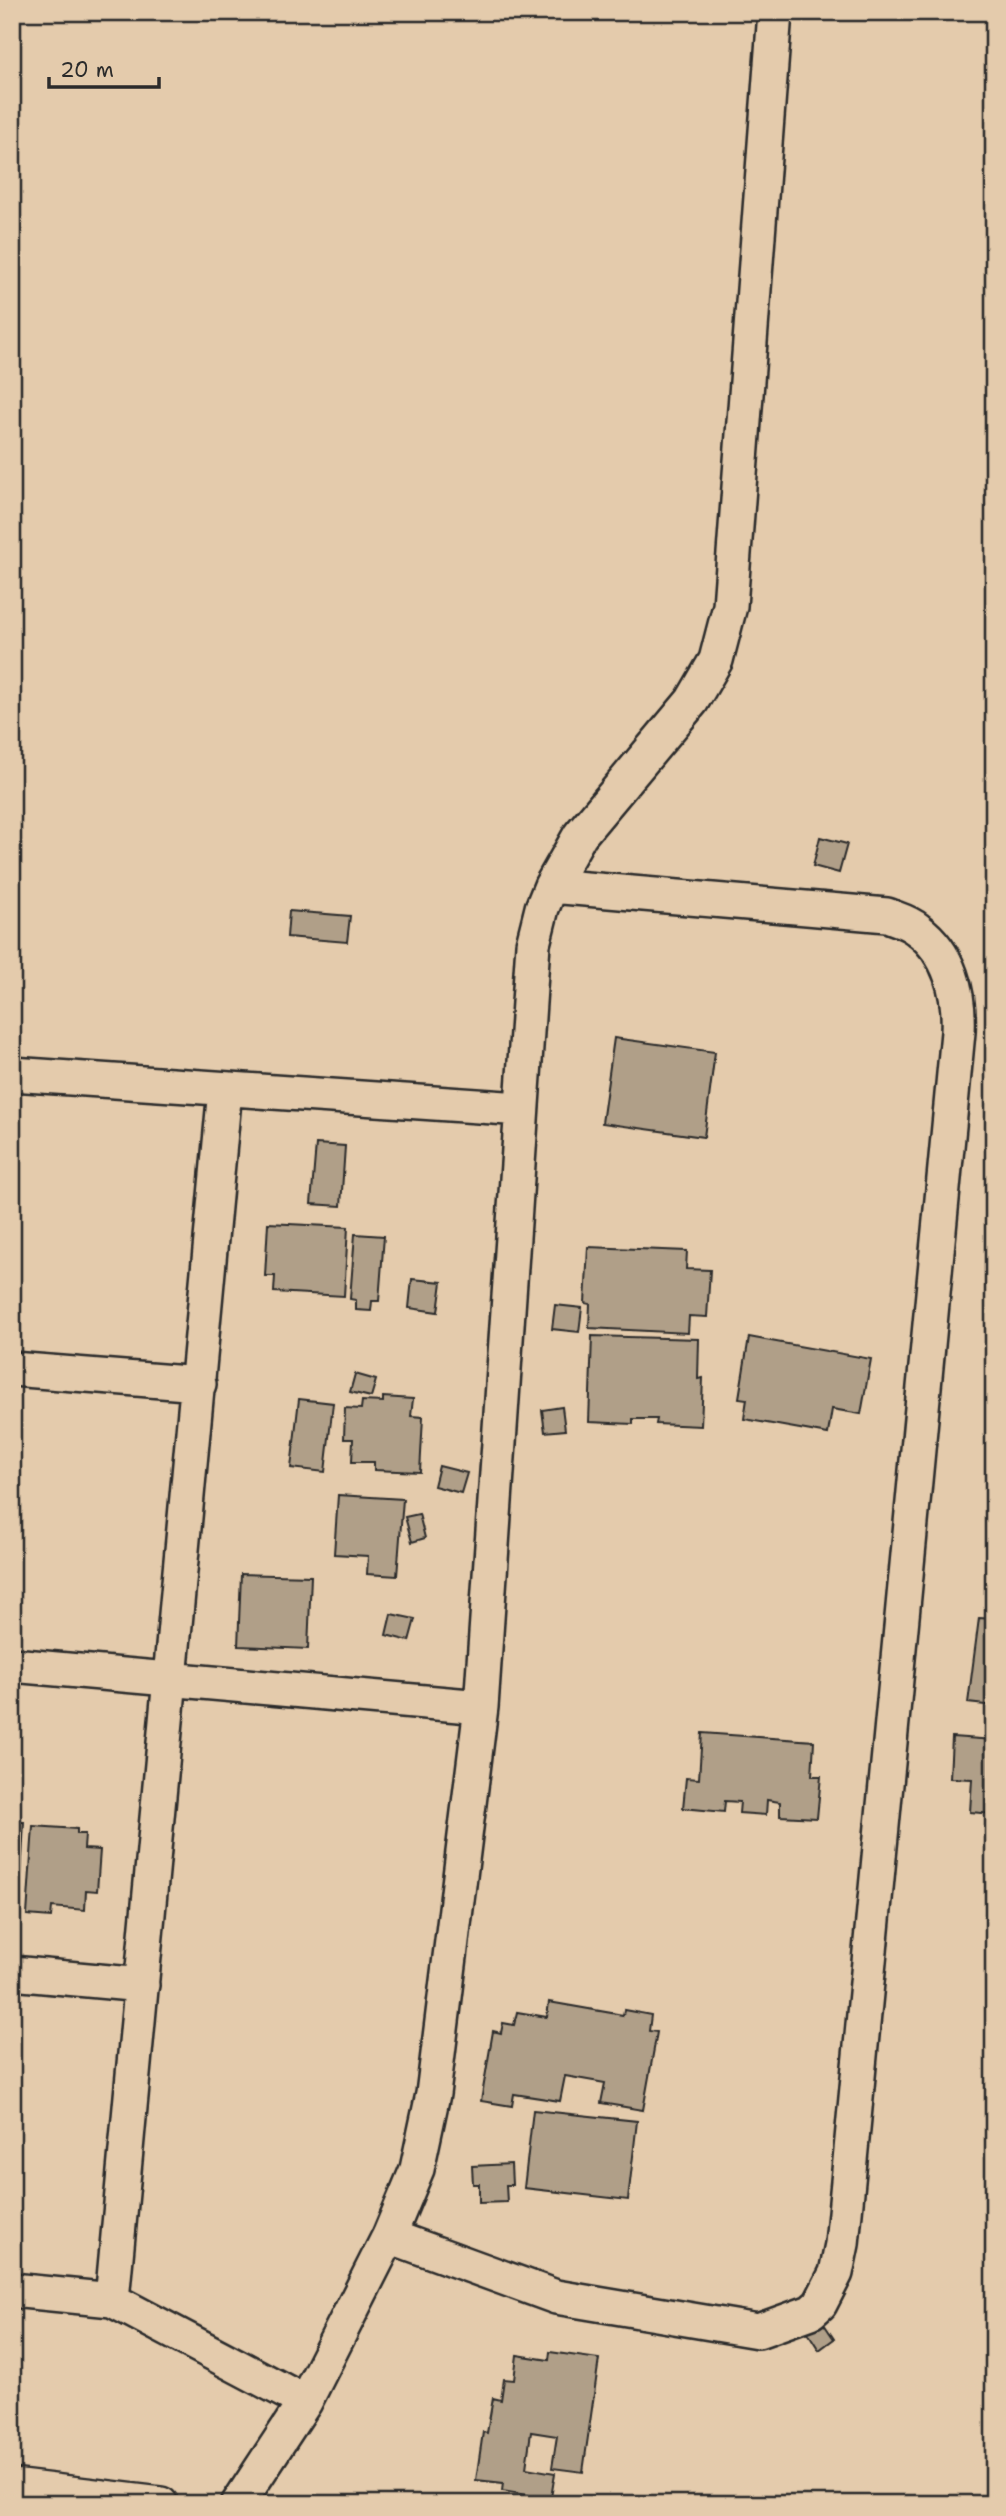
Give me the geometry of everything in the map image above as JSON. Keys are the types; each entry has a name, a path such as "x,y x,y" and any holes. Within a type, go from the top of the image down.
{"street":[{"path":"238,2504 305,2402 389,2236 417,2169 433,2094 481,1707 533,944 551,886 580,835 692,701 716,660 730,606 775,12"},
{"path":"389,2236 556,2297 758,2331 803,2316 820,2304 836,2273 842,2244 957,1046 959,1012 955,987 950,971 934,944 916,928 887,915 551,886"},
{"path":"12,1074 521,1110"},
{"path":"111,2300 225,1089"},
{"path":"12,1369 199,1384"},
{"path":"12,1665 481,1707"},
{"path":"12,1973 142,1985"},
{"path":"12,2290 111,2300 305,2402"},
{"path":"12,2486 160,2504"}],"building":[{"path":"820,837 847,844 839,873 813,866"},
{"path":"289,911 350,916 347,942 287,937"},
{"path":"614,1038 715,1052 704,1137 602,1123"},
{"path":"316,1144 345,1146 341,1206 311,1204"},
{"path":"268,1223 348,1227 344,1296 274,1292 275,1276 265,1276"},
{"path":"355,1234 384,1236 379,1301 372,1301 371,1311 356,1310 356,1300 350,1299"},
{"path":"588,1247 687,1251 686,1269 710,1270 707,1317 689,1316 688,1333 589,1328 590,1304 585,1303"},
{"path":"412,1279 442,1282 438,1312 409,1308"},
{"path":"555,1305 582,1308 579,1332 552,1329"},
{"path":"592,1336 699,1339 698,1379 703,1378 701,1426 656,1424 657,1419 633,1419 633,1424 589,1422"},
{"path":"749,1337 871,1359 861,1414 832,1409 828,1434 744,1419 747,1399 739,1398"},
{"path":"355,1374 376,1380 371,1397 350,1392"},
{"path":"383,1397 413,1399 411,1416 423,1417 420,1472 374,1470 374,1462 352,1462 353,1439 344,1439 345,1408 361,1409 362,1401 383,1402"},
{"path":"299,1399 333,1403 325,1472 291,1468"},
{"path":"562,1407 565,1430 545,1432 542,1410"},
{"path":"439,1466 467,1473 461,1493 434,1486"},
{"path":"338,1495 403,1499 397,1576 367,1574 368,1556 334,1554"},
{"path":"419,1514 425,1538 412,1542 405,1517"},
{"path":"241,1574 311,1576 308,1649 238,1646"},
{"path":"391,1614 415,1619 409,1641 386,1635"},
{"path":"979,1618 994,1619 994,1706 968,1703"},
{"path":"702,1733 814,1741 812,1776 821,1776 817,1818 780,1816 780,1802 767,1800 766,1815 739,1813 740,1802 725,1801 724,1812 683,1808 686,1778 699,1779"},
{"path":"952,1737 994,1740 994,1814 970,1812 972,1779 950,1778"},
{"path":"12,1822 24,1822 21,1876 14,1875 13,1895"},
{"path":"33,1826 77,1829 77,1834 85,1834 84,1849 100,1850 97,1891 86,1890 85,1910 52,1907 51,1917 27,1915"},
{"path":"549,2002 623,2015 624,2010 651,2015 649,2031 657,2032 643,2110 601,2103 605,2083 565,2076 560,2101 514,2094 512,2106 481,2101 493,2031 501,2033 503,2023 514,2025 517,2012 547,2017"},
{"path":"533,2110 637,2121 628,2200 524,2188"},
{"path":"511,2164 512,2185 506,2185 507,2202 479,2203 479,2184 473,2184 472,2166"},
{"path":"822,2321 834,2339 819,2350 807,2331"},
{"path":"550,2352 599,2359 583,2472 552,2468 557,2436 531,2432 526,2468 555,2473 550,2504 526,2501 527,2495 502,2491 503,2483 476,2480 483,2432 487,2433 493,2398 501,2400 504,2379 514,2380 517,2355 549,2360"}]}
